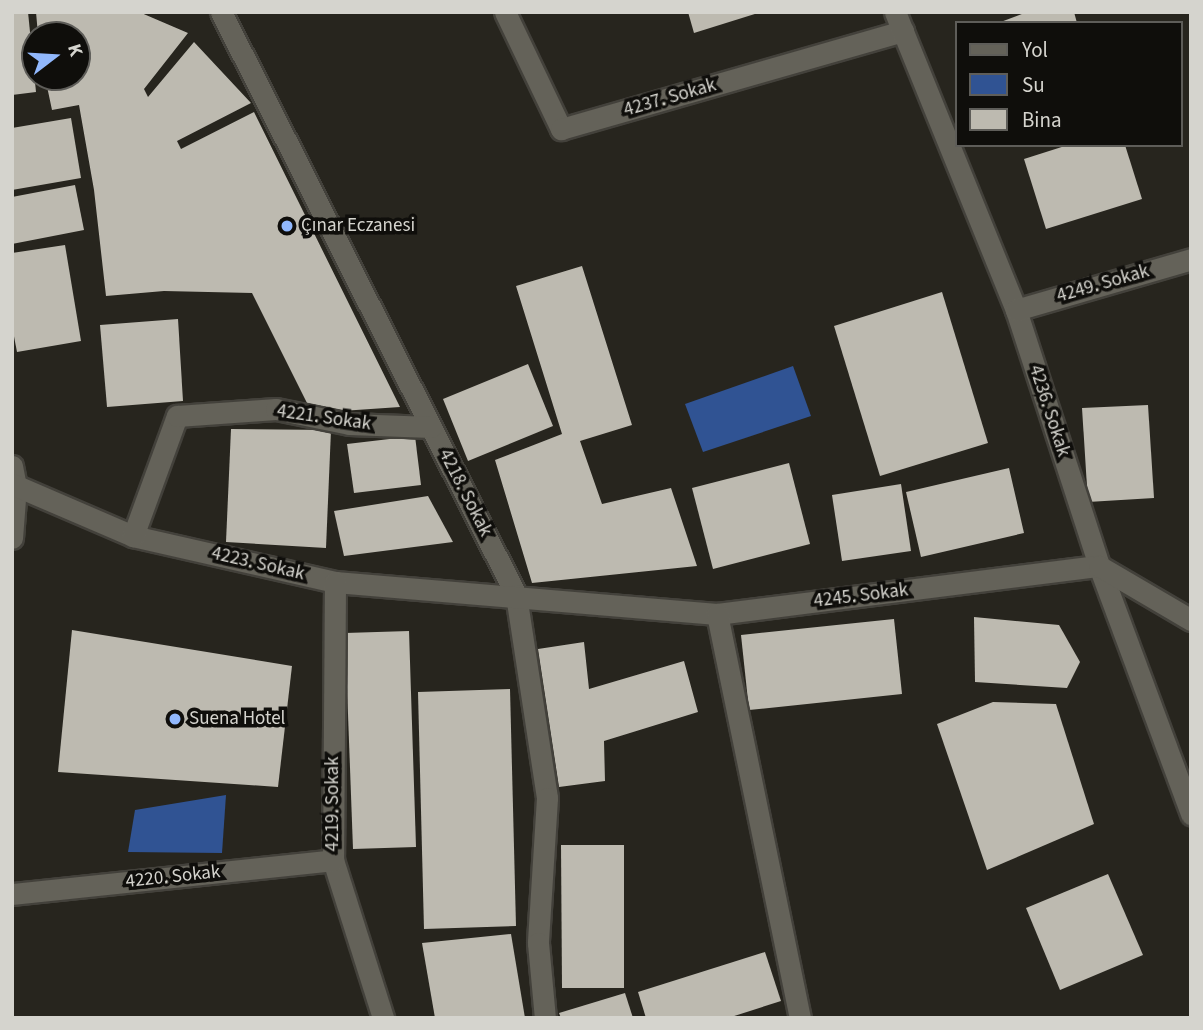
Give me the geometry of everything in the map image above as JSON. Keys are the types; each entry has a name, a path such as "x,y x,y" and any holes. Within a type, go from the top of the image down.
{"street":[{"name":"4218. Sokak","path":"221,12 516,595 547,799 538,943 545,1018"},
{"name":"4237. Sokak","path":"505,12 561,129 899,21"},
{"name":"4236. Sokak","path":"899,21 1016,310 1099,566 1191,814"},
{"name":"4249. Sokak","path":"1016,310 1191,259"},
{"name":"4221. Sokak","path":"133,536 177,416 275,409 349,424 431,428"},
{"path":"12,538 13,479"},
{"name":"4223. Sokak","path":"13,479 133,536 335,582 516,595"},
{"name":"4245. Sokak","path":"516,595 717,614 1099,566"},
{"path":"1099,566 1191,620"},
{"name":"4219. Sokak","path":"335,582 333,860 383,1018"},
{"path":"717,614 800,1018"},
{"name":"4220. Sokak","path":"12,894 333,860"}],"water":[{"path":"793,366 811,416 703,452 685,404"},
{"path":"226,795 222,853 128,852 135,810"}],"building":[{"path":"12,12 28,12 29,21 21,21 21,91 36,92 12,95"},
{"path":"36,12 139,12 188,33 144,89 148,97 194,42 251,103 177,141 181,149 254,112 400,407 312,413 252,293 164,291 106,296 94,190 79,105 52,110 48,91 91,91 91,21 37,21"},
{"path":"688,12 758,12 758,13 694,33"},
{"path":"1027,12 1074,12 1076,21 1003,21"},
{"path":"71,118 81,178 12,190 12,128"},
{"path":"1062,147 1126,147 1142,199 1046,229 1024,159"},
{"path":"75,185 84,230 12,244 12,197"},
{"path":"65,245 81,341 17,352 12,326 12,253"},
{"path":"582,266 632,425 580,441 602,504 671,488 697,566 532,583 495,460 562,434 516,286"},
{"path":"942,292 988,443 880,476 834,326"},
{"path":"178,319 183,401 107,407 100,325"},
{"path":"528,364 553,426 468,461 443,399"},
{"path":"1148,405 1154,498 1088,502 1082,408"},
{"path":"231,429 331,430 326,548 226,542"},
{"path":"415,436 421,485 354,493 347,444"},
{"path":"789,463 810,544 713,569 692,488"},
{"path":"1009,468 1024,533 921,557 906,492"},
{"path":"901,484 911,551 842,561 832,495"},
{"path":"428,496 453,542 344,556 334,511"},
{"path":"974,617 1059,625 1080,662 1067,688 975,682"},
{"path":"894,619 902,694 749,710 741,635"},
{"name":"Suena Hotel","path":"72,630 292,666 278,787 58,772"},
{"path":"409,631 416,847 353,849 345,633"},
{"path":"584,642 589,689 684,661 698,712 604,741 605,781 559,787 538,649"},
{"path":"510,689 516,926 424,929 418,692"},
{"path":"993,702 1056,704 1094,824 987,870 937,724"},
{"path":"561,845 624,845 624,988 562,988"},
{"path":"1108,874 1143,955 1060,990 1026,908"},
{"path":"511,934 525,1018 435,1018 422,943"},
{"path":"765,952 781,1001 728,1018 646,1018 638,992"},
{"path":"625,993 633,1018 561,1018 559,1013"}],"place":[{"name":"Çınar Eczanesi","path":"287,226"},
{"name":"Suena Hotel","path":"175,719"}]}
